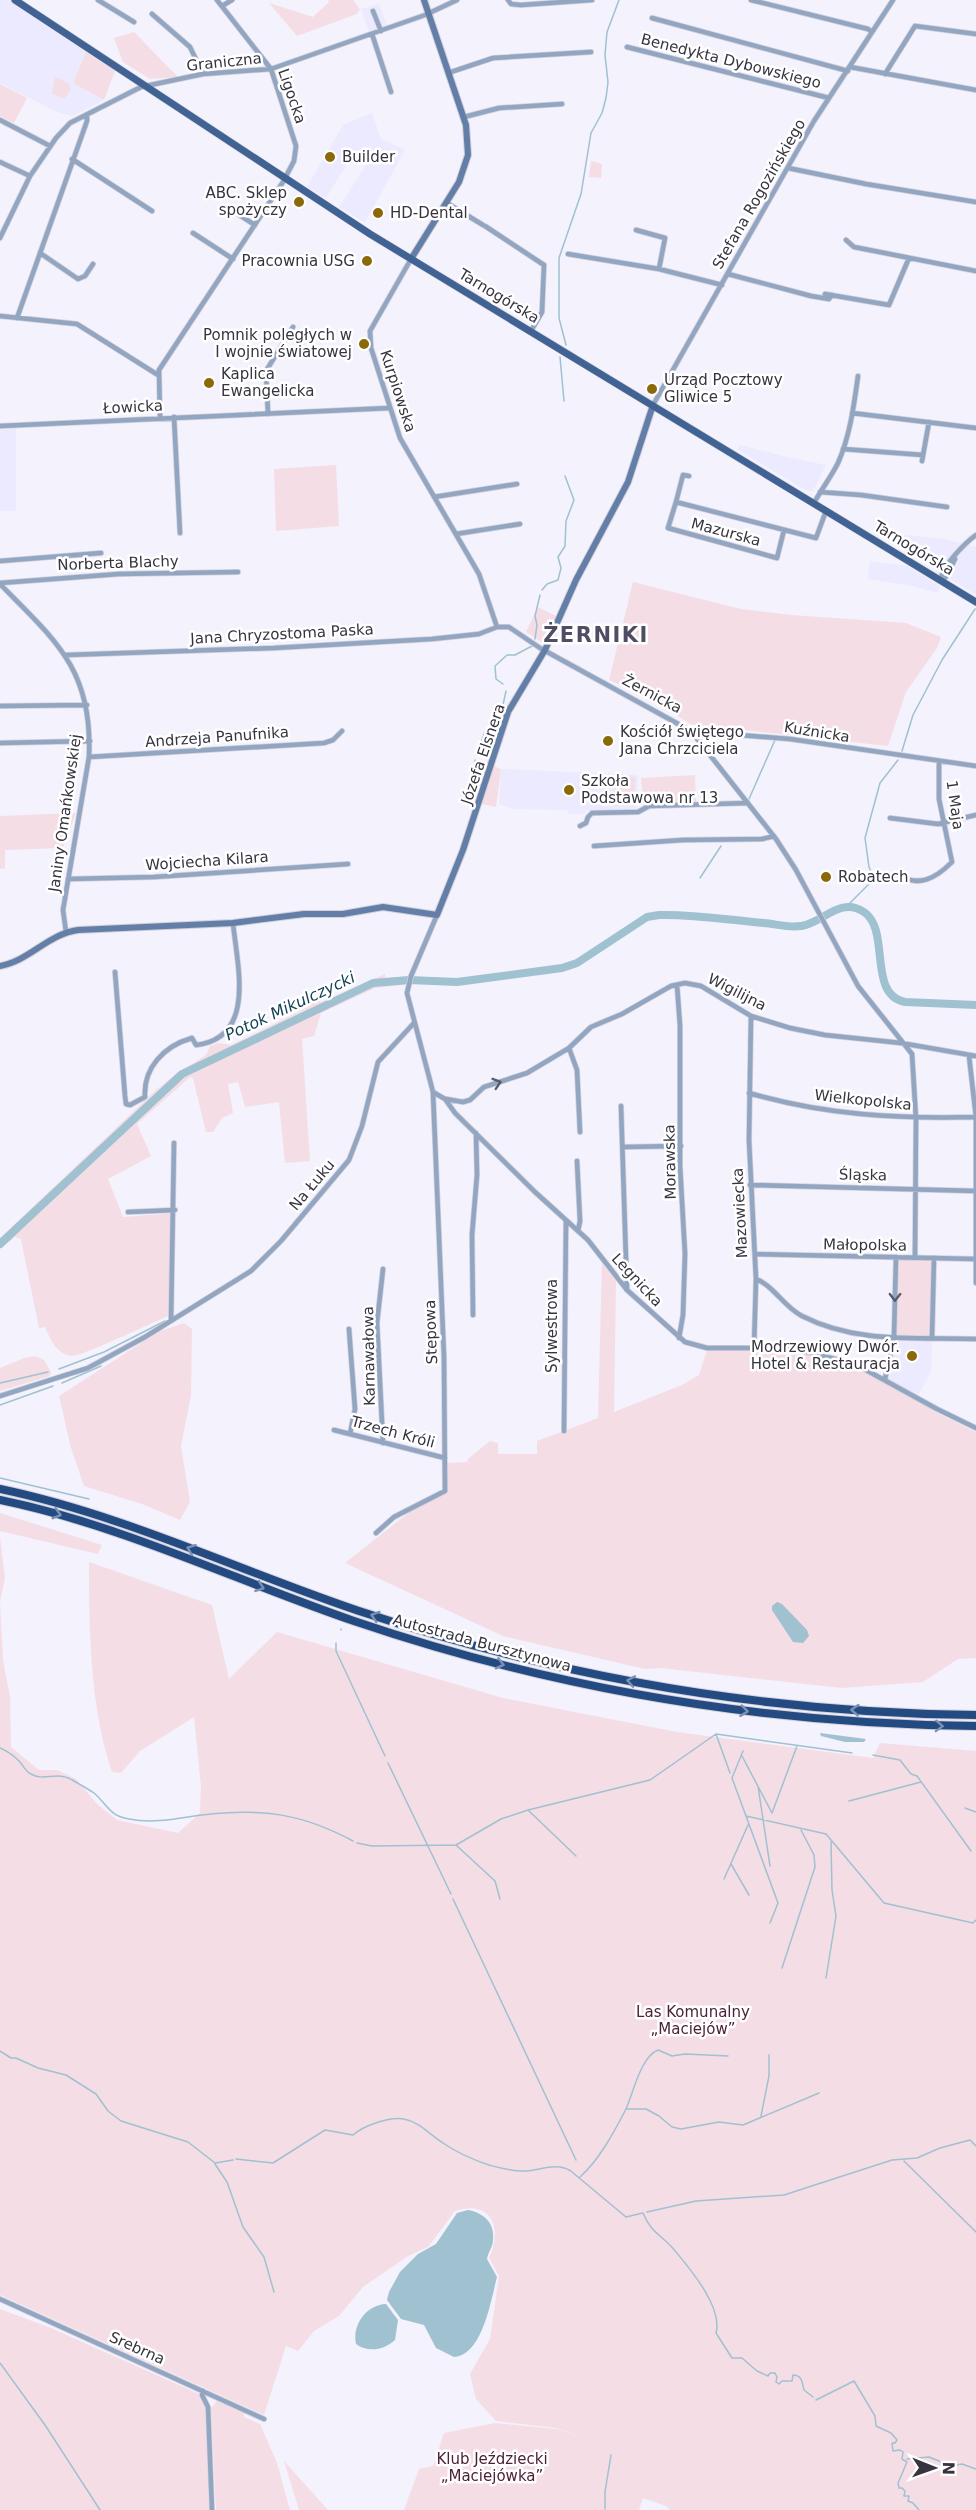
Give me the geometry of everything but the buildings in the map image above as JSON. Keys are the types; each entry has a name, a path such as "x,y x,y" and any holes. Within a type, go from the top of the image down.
{"highway":[{"name":"Autostrada Bursztynowa","path":"0,1489 100,1516 309,1593 430,1634 569,1669 709,1695 849,1710 976,1715"},
{"name":"Autostrada Bursztynowa","path":"0,1500 106,1530 307,1604 426,1644 588,1685 697,1704 846,1721 976,1726"}],"main road":[{"name":"Tarnogórska","path":"15,0 411,259 976,602"}],"street":[{"path":"98,0 134,22"},
{"name":"Ligocka","path":"158,375 159,370 255,225 294,161 296,146 271,69 218,0"},
{"path":"222,6 231,0"},
{"path":"411,259 459,182 468,154 468,133 464,117 424,0"},
{"name":"Graniczna","path":"0,238 30,176 50,146 70,123 145,86 203,74 271,69 428,14 457,0"},
{"path":"508,0 511,4 521,5 592,0"},
{"path":"751,0 872,32"},
{"name":"Stefana Rogozińskiego","path":"653,405 829,98 893,0"},
{"path":"373,11 381,31"},
{"path":"152,14 190,47 203,74"},
{"path":"652,18 849,69 976,90"},
{"path":"885,74 915,26 976,34"},
{"path":"372,34 391,92"},
{"name":"Benedykta Dybowskiego","path":"627,47 829,98"},
{"path":"448,73 494,58 591,52"},
{"path":"464,117 499,108 562,104"},
{"path":"17,318 87,121 87,115"},
{"path":"0,120 50,146"},
{"path":"72,159 152,211"},
{"path":"0,162 30,176"},
{"path":"788,168 866,184 976,202"},
{"path":"447,203 544,265 542,312 531,331"},
{"path":"230,209 255,225"},
{"path":"636,230 665,238 659,269"},
{"path":"193,233 233,259"},
{"path":"846,240 854,247 976,271"},
{"path":"40,253 78,279 85,276 93,264"},
{"path":"568,254 659,269 722,285"},
{"path":"825,294 890,305 909,258"},
{"name":"Kurpiowska","path":"411,259 374,321 369,335 404,447 479,574 497,627"},
{"path":"728,274 811,296 829,299 832,295"},
{"path":"0,316 77,324 158,375 159,418"},
{"path":"268,414 266,370 293,327"},
{"path":"814,503 843,449 858,376"},
{"name":"Józefa Elsnera","path":"414,1023 408,999 411,976 463,850 508,712 545,650 576,580 628,482 653,405"},
{"name":"Łowicka","path":"0,426 390,408"},
{"path":"852,413 976,428"},
{"path":"174,417 180,533"},
{"path":"843,449 922,458 929,422"},
{"name":"Mazurska","path":"689,476 683,475 668,528 777,558 784,530"},
{"path":"435,497 517,484"},
{"path":"820,492 861,495 947,507"},
{"name":"Mazurska","path":"676,502 825,542"},
{"path":"816,538 826,511"},
{"path":"456,534 520,524"},
{"path":"941,580 946,577 963,545 976,535"},
{"path":"0,561 101,553"},
{"name":"Norberta Blachy","path":"0,583 119,574 238,572"},
{"name":"Janiny Omańkowskiej","path":"0,583 66,655 87,705 89,757 63,910 66,932"},
{"path":"497,627 509,627 545,650"},
{"name":"Jana Chryzostoma Paska","path":"66,655 274,648 432,639 479,634 497,627"},
{"name":"Żernicka","path":"545,650 692,731 774,836 796,870 823,925 858,986 912,1054 916,1119 915,1258"},
{"path":"0,706 87,705"},
{"name":"Andrzeja Panufnika","path":"89,757 324,742 333,740 342,731"},
{"name":"Kuźnicka","path":"692,731 790,739 976,766"},
{"path":"0,743 90,741"},
{"name":"1 Maja","path":"897,874 914,882 932,878 952,862 938,786 939,761"},
{"path":"580,826 586,823 592,813 638,812 649,806 747,802"},
{"path":"890,818 938,824 976,815"},
{"path":"594,846 683,840 762,839 774,836"},
{"name":"Wojciecha Kilara","path":"68,879 154,877 348,864"},
{"path":"0,966 22,958 66,932 233,922 304,914 343,914 383,907 436,915"},
{"path":"115,972 125,1096 126,1104 130,1105 145,1097 146,1075 161,1053 192,1038 196,1045 213,1042 225,1034 231,1026 239,997 233,922"},
{"path":"445,1099 463,1102 470,1100 484,1087 527,1073 569,1048 591,1027 622,1014 676,984"},
{"name":"Wigilijna","path":"676,984 701,986 751,1016 825,1035 901,1042 976,1056"},
{"name":"Morawska","path":"676,984 681,1037 681,1146 685,1254 683,1315 679,1338"},
{"name":"Mazowiecka","path":"751,1016 750,1185 756,1279 762,1281 792,1311 826,1328 861,1336 976,1339"},
{"path":"414,1023 433,1092"},
{"name":"Na Łuku","path":"0,1396 88,1368 171,1321 251,1271 281,1240 349,1160 357,1143 378,1062 414,1023"},
{"path":"569,1048 577,1070 580,1132"},
{"path":"969,1056 976,1117 976,1283"},
{"name":"Legnicka","path":"433,1092 445,1099 476,1133 579,1231 627,1290 679,1338 699,1347 791,1348 855,1364 976,1428"},
{"name":"Stepowa","path":"376,1533 394,1517 445,1491 444,1357 433,1092"},
{"name":"Wielkopolska","path":"749,1093 778,1102 868,1116 916,1119 976,1117"},
{"path":"621,1107 627,1290"},
{"path":"473,1315 472,1235 477,1175 476,1133"},
{"path":"171,1321 175,1210 174,1143"},
{"path":"623,1147 681,1146"},
{"path":"577,1161 579,1231"},
{"name":"Śląska","path":"750,1185 976,1191"},
{"path":"128,1212 175,1210"},
{"name":"Sylwestrowa","path":"564,1431 566,1220"},
{"name":"Małopolska","path":"755,1254 975,1259"},
{"path":"885,1379 894,1337 896,1257"},
{"path":"932,1338 934,1258"},
{"name":"Karnawałowa","path":"383,1269 377,1323 383,1443"},
{"path":"754,1348 756,1279"},
{"path":"349,1329 355,1409 350,1434"},
{"name":"Trzech Króli","path":"334,1430 445,1458"},
{"name":"Srebrna","path":"0,2299 216,2396 264,2420"},
{"path":"203,2391 202,2395 208,2407 212,2510"},
{"path":"208,2407 216,2396"}],"shaded area":[{"path":"0,0 9,0 86,52 73,83 104,100 73,116 57,112 0,83"},
{"path":"379,4 388,28 370,34 361,9"},
{"path":"372,113 381,139 405,150 365,222 339,207 366,165 354,156 326,198 307,187 343,125"},
{"path":"16,428 16,511 0,511 0,429"},
{"path":"740,445 826,465 813,491 807,491 737,449"},
{"path":"877,532 944,539 976,547 976,595"},
{"path":"870,561 907,566 940,586 937,593 913,586 868,579"},
{"name":"Szkoła Podstawowa nr 13","path":"501,769 638,775 637,809 568,814 568,810 512,809 499,804"},
{"name":"Modrzewiowy Dwór. Hotel & Restauracja","path":"895,1340 932,1340 931,1371 917,1397 888,1380"},
{"path":"777,1602 782,1604 807,1630 809,1636 803,1643 793,1642 772,1610 772,1606"},
{"path":"820,1733 866,1739 864,1742 845,1742 821,1736"},
{"path":"468,2210 479,2213 490,2223 493,2243 487,2259 497,2277 479,2337 464,2354 454,2357 436,2348 424,2325 401,2319 387,2300 400,2272 418,2254 436,2244 457,2213"},
{"path":"386,2304 398,2320 395,2340 376,2349 366,2349 356,2344 356,2330 362,2317 372,2308"}],"green space":[{"path":"328,0 353,0 360,9 357,14 297,36 269,3 313,17 329,2"},
{"path":"134,32 178,77 150,79 123,62 114,38"},
{"path":"86,52 115,71 104,100 73,83"},
{"path":"55,77 68,83 71,89 64,99 52,94"},
{"path":"0,84 27,98 14,123 0,116"},
{"path":"591,161 602,164 601,178 589,177"},
{"path":"336,465 339,526 276,531 274,469"},
{"path":"633,582 741,609 906,623 941,637 937,648 906,692 888,746 690,724 655,701 609,680"},
{"path":"538,607 558,617 546,645 526,632"},
{"path":"492,766 501,769 496,807 481,804"},
{"path":"695,775 696,803 643,805 641,778"},
{"path":"615,776 635,777 634,806 614,806"},
{"path":"76,813 63,848 5,850 5,868 0,869 0,816"},
{"path":"385,974 385,978 407,977 404,985 375,988 321,1013 314,1036 302,1039 310,1161 285,1163 279,1102 245,1107 238,1082 228,1084 233,1113 222,1118 213,1132 206,1132 193,1078 190,1077 137,1124 151,1156 108,1179 123,1217 175,1213 172,1314 78,1355 66,1355 58,1349 45,1327 39,1328 21,1239 15,1237 0,1249 0,1238 156,1090 206,1055 210,1046 218,1043 231,1045 310,1006 318,993 321,1002"},
{"path":"896,1257 934,1258 932,1338 894,1337"},
{"path":"602,1263 616,1281 614,1412 682,1385 699,1375 707,1350 791,1348 855,1364 917,1397 935,1412 976,1432 976,1658 958,1659 923,1682 842,1688 660,1668 645,1669 503,1636 345,1563 426,1499 447,1491 446,1463 467,1462 490,1441 498,1443 498,1454 537,1454 537,1441 598,1418"},
{"path":"184,1323 192,1329 191,1395 181,1446 190,1502 180,1520 142,1504 84,1486 71,1448 59,1396 160,1331"},
{"path":"35,1356 44,1360 51,1372 50,1376 0,1391 0,1368"},
{"path":"0,1513 102,1545 98,1554 0,1531"},
{"path":"0,1537 5,1578 0,1602"},
{"name":"Las Komunalny „Maciejów”","path":"89,1562 212,1605 229,1679 277,1632 503,1698 677,1732 873,1758 880,1743 976,1751 976,2510 670,2510 666,2506 643,2498 639,2510 404,2510 419,2469 433,2466 444,2433 495,2423 557,2429 585,2438 556,2428 496,2421 476,2399 470,2374 490,2339 499,2276 489,2258 495,2237 494,2227 486,2213 478,2209 468,2208 455,2211 428,2247 408,2256 363,2287 339,2316 314,2331 298,2351 286,2346 264,2415 0,2295 0,1602 3,1660 10,1697 11,1747 39,1770 57,1770 76,1779 97,1804 117,1820 178,1833 200,1813 201,1786 194,1717 140,1751 121,1773 112,1772 99,1722 92,1668"},
{"path":"0,2309 51,2328 199,2394 205,2407 209,2510 0,2510"},
{"path":"217,2401 244,2413 244,2417 260,2424 277,2463 290,2510 216,2510 211,2408"},
{"path":"284,2461 328,2510 299,2510"}],"waterway":[{"path":"566,345 559,318 559,258 581,194 591,133 602,113 606,98 607,32 619,0"},
{"path":"560,357 564,401"},
{"path":"542,590 547,584 558,580 561,568 558,557 565,546 566,521 574,500 565,476"},
{"path":"535,639 537,625 535,616 540,595"},
{"path":"902,751 913,715 942,660 975,609"},
{"path":"503,684 496,679 495,666 507,655 515,655 532,646"},
{"path":"503,705 506,691"},
{"path":"476,755 485,732"},
{"path":"749,799 775,740"},
{"path":"473,784 475,760"},
{"path":"846,907 874,879 869,867 865,838 880,783 898,760"},
{"path":"700,878 721,846"},
{"name":"Potok Mikulczycki","path":"0,1244 182,1074 373,983 409,980 457,982 562,968 577,963 647,917 659,915 698,916 796,926 809,924 847,907 864,912 872,921 882,975 886,988 893,997 905,1002 976,1005"},
{"path":"59,1369 104,1352 165,1321"},
{"path":"62,1383 101,1366"},
{"path":"0,1383 48,1372"},
{"path":"0,1405 53,1386"},
{"path":"0,1478 89,1499"},
{"path":"336,1643 336,1651 385,1756"},
{"path":"716,1734 730,1773"},
{"path":"357,1843 372,1846 456,1845 501,1819 528,1810 650,1780 716,1734 852,1753"},
{"path":"772,1813 797,1746"},
{"path":"0,1748 14,1757 31,1774 41,1777 62,1776 74,1781 94,1793 112,1812 122,1817 157,1821 223,1813 262,1813 316,1824 353,1841"},
{"path":"743,1751 732,1778 778,1903 770,1923"},
{"path":"873,1755 900,1760 911,1774 917,1776 971,1851"},
{"path":"742,1756 772,1813"},
{"path":"388,1763 451,1894"},
{"path":"849,1801 921,1782"},
{"path":"758,1786 770,1866"},
{"path":"965,1808 976,1812"},
{"path":"529,1811 576,1856"},
{"path":"746,1816 826,1834 884,1903 973,1923 976,1920"},
{"path":"724,1879 748,1825"},
{"path":"782,1968 815,1867 814,1855 801,1830"},
{"path":"826,1978 836,1916 832,1890 831,1842"},
{"path":"456,1845 495,1881 500,1899"},
{"path":"731,1864 749,1895"},
{"path":"453,1899 576,2160"},
{"path":"580,2177 610,2138 625,2111 642,2068 652,2054 658,2050 672,2056 685,2054 728,2056"},
{"path":"0,2051 11,2058 38,2068 66,2075 96,2094 108,2111 121,2121 188,2142 215,2163 233,2160"},
{"path":"761,2116 769,2076 769,2055"},
{"path":"627,2109 646,2109 672,2127 681,2129 719,2122 743,2125 819,2093"},
{"path":"236,2159 273,2163 325,2130 353,2135 377,2122 398,2118 415,2123 454,2150 489,2165 517,2171 554,2167 571,2171"},
{"path":"647,2212 696,2201 784,2195 892,2160 917,2158 940,2148 970,2140 976,2146"},
{"path":"904,2161 976,2232"},
{"path":"215,2164 227,2182 243,2227 264,2257 274,2292"},
{"path":"572,2172 626,2217 643,2213 650,2226 671,2246 704,2290 715,2312 716,2333 732,2358 742,2358 757,2371 768,2376 770,2373 775,2373 776,2382 779,2384 782,2381 792,2381 793,2375 798,2376 804,2390 813,2397"},
{"path":"0,2363 45,2425 100,2510"},
{"path":"816,2400 854,2381 875,2416 876,2426 891,2433 897,2440 892,2443 893,2451 903,2452 902,2459 907,2462 898,2483 899,2488 905,2491 904,2496 909,2496 908,2501 919,2510"},
{"path":"605,2509 605,2492 611,2455"},
{"path":"907,2459 929,2457 951,2466 962,2464 976,2469"}],"place":[{"name":"Builder","path":"330,157"},
{"name":"ABC. Sklep spożyczy","path":"299,202"},
{"name":"HD-Dental","path":"378,213"},
{"name":"Pracownia USG","path":"367,261"},
{"name":"Pomnik poległych w I wojnie światowej","path":"364,344"},
{"name":"Kaplica Ewangelicka","path":"209,383"},
{"name":"Urząd Pocztowy Gliwice 5","path":"652,389"},
{"name":"Kościół świętego Jana Chrzciciela","path":"608,741"},
{"name":"Szkoła Podstawowa nr 13","path":"569,790"},
{"name":"Robatech","path":"826,877"},
{"name":"Modrzewiowy Dwór. Hotel & Restauracja","path":"912,1356"}],"district":[{"name":"ŻERNIKI","path":"596,635"}],"park label":[{"name":"Klub Jeździecki „Maciejówka”","path":"492,2468"}]}
